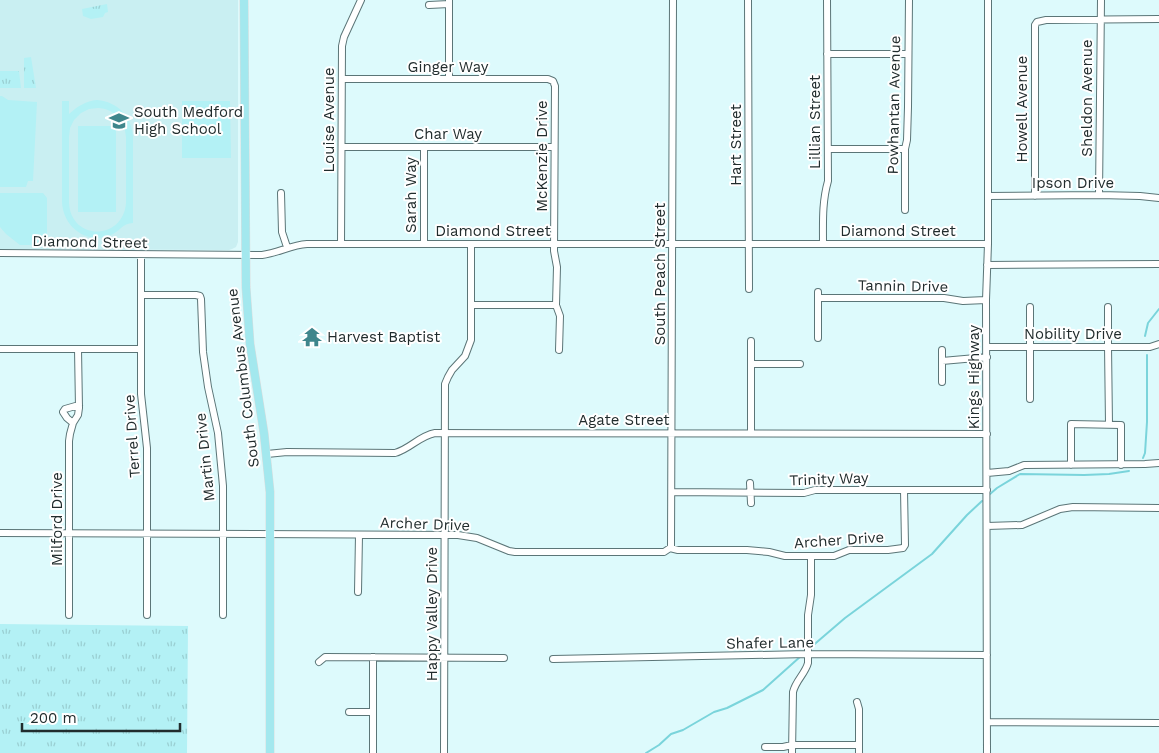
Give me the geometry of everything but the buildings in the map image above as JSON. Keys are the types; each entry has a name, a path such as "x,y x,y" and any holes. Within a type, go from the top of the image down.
{"main road":[{"name":"South Columbus Avenue","path":"244,0 246,287 250,344 267,454 270,492 270,753"}],"street":[{"name":"Louise Avenue","path":"341,244 343,41 361,0"},
{"name":"South Peach Street","path":"670,548 672,492 673,0"},
{"name":"Hart Street","path":"748,0 749,289"},
{"name":"Lillian Street","path":"823,243 824,201 828,181 828,0"},
{"name":"Powhantan Avenue","path":"906,210 905,149 908,107 908,0"},
{"name":"Kings Highway","path":"987,753 986,300 988,244 988,0"},
{"name":"Sheldon Avenue","path":"1099,195 1100,0"},
{"path":"429,5 449,2 449,79"},
{"path":"1100,20 1159,19"},
{"name":"Howell Avenue","path":"1034,196 1035,25 1037,22 1046,20 1100,20"},
{"path":"827,54 908,54"},
{"name":"Ginger Way","path":"342,79 548,79 553,81"},
{"name":"McKenzie Drive","path":"553,81 555,86 554,244 557,267 556,305 560,316 559,350"},
{"name":"Char Way","path":"342,147 554,146"},
{"name":"Sarah Way","path":"424,147 424,244"},
{"path":"828,149 905,149"},
{"path":"281,193 282,232 287,247"},
{"name":"Ipson Drive","path":"988,196 1099,195 1159,198"},
{"name":"Diamond Street","path":"0,253 246,256 272,254 297,244 988,244"},
{"name":"Happy Valley Drive","path":"444,753 446,384 452,370 465,356 471,340 471,244"},
{"name":"Terrel Drive","path":"141,255 141,394 147,448 147,614"},
{"path":"987,265 1159,264"},
{"name":"Martin Drive","path":"141,295 196,295 200,296 202,302 204,360 221,454 224,534 223,616"},
{"name":"Tannin Drive","path":"818,338 818,295 986,300"},
{"path":"471,305 556,305"},
{"path":"1030,307 1030,399"},
{"path":"1108,307 1108,424"},
{"path":"751,341 751,433"},
{"name":"Nobility Drive","path":"987,347 1150,347 1159,344"},
{"path":"0,349 141,349"},
{"name":"Milford Drive","path":"69,615 69,441 73,423 78,415 79,405 78,349"},
{"path":"942,350 942,382"},
{"path":"942,361 987,357"},
{"path":"751,364 800,364"},
{"name":"Milford Drive","path":"73,423 63,412 65,409 79,405"},
{"path":"1071,465 1071,424 1121,424 1121,465"},
{"name":"Agate Street","path":"267,454 287,452 394,453 406,449 426,435 435,433 987,434"},
{"path":"987,473 1009,471 1024,466 1121,465 1159,462"},
{"path":"750,483 751,503"},
{"name":"Trinity Way","path":"672,492 804,493 815,490 987,490"},
{"name":"Archer Drive","path":"0,533 445,535 476,538 515,552 664,552 670,548 678,550 760,551 784,556 834,556 849,550 888,550 904,547 904,490"},
{"path":"987,526 1022,525 1060,509 1073,507 1159,508"},
{"path":"358,592 359,535"},
{"path":"792,753 792,692 794,685 806,670 808,654 811,556"},
{"name":"Shafer Lane","path":"554,659 808,654 987,655"},
{"path":"318,662 325,657 504,658"},
{"path":"373,657 373,753"},
{"path":"857,702 859,709 859,753"},
{"path":"349,712 373,712"},
{"path":"987,722 1159,723"},
{"path":"765,747 859,745"}],"shaded area":[{"name":"South Medford High School","path":"0,0 238,0 238,242 236,247 229,250 0,249"}],"green space":[{"path":"107,4 108,12 103,17 91,19 83,16 82,9"},
{"path":"31,57 36,88 24,88 24,58"},
{"path":"0,71 19,71 21,88 0,88"},
{"path":"0,96 8,100 37,102 33,181 28,181 26,187 0,187"},
{"path":"97,100 111,104 122,111 129,122 133,136 133,223 126,224 109,236 100,238 84,235 77,231 66,219 62,202 62,101 69,101 69,114 82,104","holes":["89,109 104,109 118,116 125,131 126,203 123,215 116,224 107,230 97,232 87,230 78,224 72,215 69,203 69,137 70,128 74,120 81,113"]},
{"path":"182,101 230,101 231,158 182,158"},
{"path":"78,126 116,126 116,212 78,212"},
{"path":"0,193 43,193 47,198 47,245 20,245 6,234 0,227"},
{"path":"0,624 188,626 187,753 0,753"}],"waterway":[{"path":"1145,336 1148,323 1159,309"},
{"path":"1143,458 1147,422 1147,355"},
{"path":"990,494 1020,474 1084,475 1129,471"},
{"path":"810,648 845,618 932,554 982,501"},
{"path":"646,753 671,734 683,730 714,712 727,708 763,690 801,656"}],"place":[{"name":"South Medford High School","path":"119,121"},
{"name":"Harvest Baptist","path":"312,337"}]}
